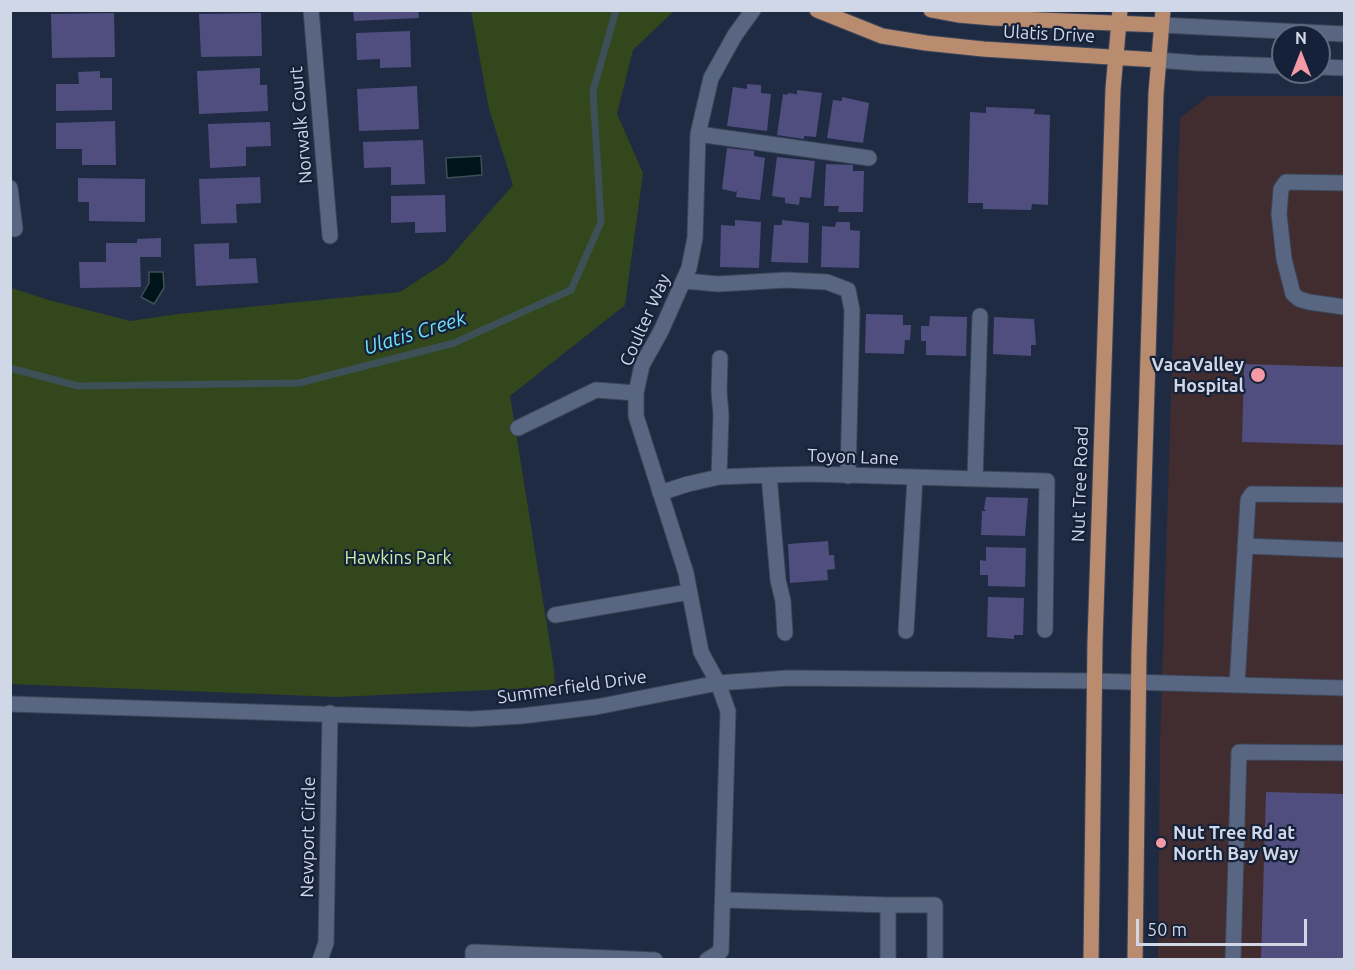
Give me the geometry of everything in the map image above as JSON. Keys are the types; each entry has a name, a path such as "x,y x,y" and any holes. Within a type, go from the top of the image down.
{"main road":[{"name":"Ulatis Drive","path":"817,10 882,36 926,44 983,50 1158,60"},
{"name":"Ulatis Drive","path":"931,10 993,18 1162,18"},
{"name":"Nut Tree Road","path":"1091,960 1094,681 1114,57 1119,17"},
{"path":"1134,960 1138,682 1158,60 1162,18"}],"street":[{"name":"Norwalk Court","path":"311,10 330,236"},
{"name":"Coulter Way","path":"708,960 721,951 728,711 718,683 701,652 686,573 636,416 636,393 642,366 685,281 695,238 698,134 711,78 735,35 753,10"},
{"name":"Ulatis Drive","path":"1162,18 1344,34"},
{"name":"Ulatis Drive","path":"1158,60 1271,66"},
{"path":"698,134 869,158"},
{"path":"1344,183 1286,182 1281,189 1279,214 1284,259 1293,294 1309,302 1344,307"},
{"path":"10,188 15,229"},
{"path":"685,281 718,284 786,280 827,282 848,290 852,310 848,476"},
{"path":"975,478 980,316"},
{"path":"719,477 720,358"},
{"path":"518,428 596,390 636,393"},
{"path":"769,475 785,633"},
{"name":"Toyon Lane","path":"660,493 719,477 769,475 975,478 1047,482 1045,630"},
{"path":"906,631 915,478"},
{"path":"1237,685 1248,500 1252,494 1344,495"},
{"path":"1245,546 1344,550"},
{"path":"555,615 689,592"},
{"name":"Summerfield Drive","path":"10,704 472,719 522,716 596,707 718,683 788,678 1094,681 1344,688"},
{"name":"Newport Circle","path":"320,960 326,943 330,713"},
{"path":"1233,960 1239,752 1344,753"},
{"path":"724,900 935,905 934,960"},
{"path":"888,905 888,960"},
{"path":"473,960 473,952 655,960"}],"shaded area":[{"name":"VacaValley Hospital","path":"1208,96 1344,96 1344,959 1158,960 1160,743 1180,118"},
{"path":"481,156 482,175 447,178 446,158"},
{"path":"149,272 163,272 164,288 154,304 141,297 149,283"}],"green space":[{"name":"Hawkins Park","path":"471,11 674,11 633,50 617,114 643,173 625,305 510,396 555,687 338,697 11,684 11,288 130,321 178,314 400,292 446,262 513,185 489,109"}],"building":[{"path":"353,10 418,10 419,18 354,21"},
{"path":"114,13 115,57 52,58 51,14"},
{"path":"261,13 262,56 201,57 199,14"},
{"path":"410,31 411,67 380,68 380,59 357,60 356,33"},
{"path":"260,68 260,85 267,85 268,111 199,114 197,71"},
{"path":"100,71 100,78 112,78 112,110 56,111 56,84 79,84 78,72"},
{"path":"747,84 761,85 761,93 771,94 767,131 727,126 733,87 747,89"},
{"path":"417,86 419,129 359,131 357,89"},
{"path":"797,90 822,93 816,137 804,136 804,139 777,135 783,94 796,94 797,96"},
{"path":"842,97 869,103 863,143 827,138 833,100 842,101"},
{"path":"986,107 1035,109 1034,114 1050,115 1048,205 1032,204 1031,210 983,209 983,203 968,203 970,112 986,113"},
{"path":"115,121 116,165 82,165 82,149 56,149 56,123"},
{"path":"270,122 271,146 246,147 246,166 210,168 208,124"},
{"path":"423,140 425,184 391,185 391,167 364,168 363,142"},
{"path":"727,148 754,151 754,156 765,158 760,200 736,197 737,191 722,189"},
{"path":"777,157 815,161 811,198 800,197 799,205 785,203 785,198 772,196"},
{"path":"826,164 853,165 853,171 864,171 863,212 838,212 839,206 824,206"},
{"path":"260,177 261,203 236,204 237,223 201,224 199,179"},
{"path":"78,178 145,179 145,222 89,221 89,202 78,202"},
{"path":"445,195 446,232 415,233 415,222 391,223 391,196"},
{"path":"735,220 761,222 759,268 720,267 721,225 735,226"},
{"path":"782,220 809,223 808,263 771,262 774,225 782,225"},
{"path":"836,222 850,222 850,230 860,231 859,268 821,267 822,226 835,227"},
{"path":"161,238 161,257 140,257 141,287 80,288 79,262 106,262 106,243 137,243 137,239"},
{"path":"229,243 229,259 256,258 258,283 196,286 194,244"},
{"path":"866,314 903,315 903,325 911,325 910,340 905,340 904,354 865,353"},
{"path":"930,316 967,317 966,356 926,355 926,341 921,341 921,326 929,326"},
{"path":"994,317 1034,319 1036,345 1031,345 1031,356 993,354"},
{"path":"1244,364 1344,367 1344,445 1242,442"},
{"path":"986,497 1028,498 1025,536 981,535 982,511 986,511 984,509"},
{"path":"828,541 829,555 834,555 835,569 827,570 828,580 790,583 788,544"},
{"path":"986,547 1026,548 1025,587 988,586 988,575 980,575 980,560 986,561"},
{"path":"988,597 1024,598 1023,635 1014,635 1014,639 987,637"},
{"path":"1266,792 1344,794 1344,960 1261,960"}],"waterway":[{"name":"Ulatis Creek","path":"10,368 78,386 299,383 454,343 571,290 601,222 593,91 616,10"}],"place":[{"name":"VacaValley Hospital","path":"1258,375"},
{"name":"Nut Tree Rd at North Bay Way","path":"1161,843"}]}
